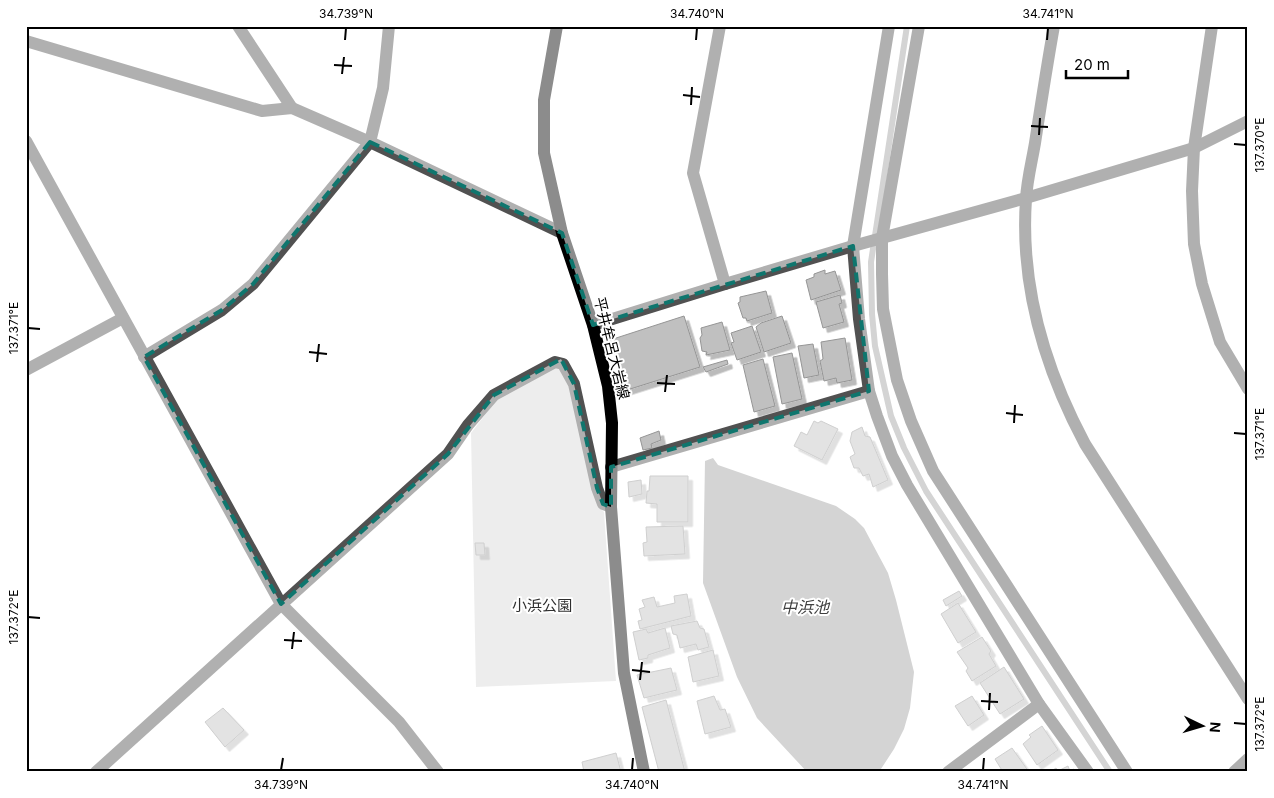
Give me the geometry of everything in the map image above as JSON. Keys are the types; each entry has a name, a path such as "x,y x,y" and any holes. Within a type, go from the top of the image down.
{"main road":[{"name":"平井牟呂大岩線","path":"558,26 544,100 544,153 562,233 593,325 608,386 612,423 611,507 624,673 644,772"}],"street":[{"path":"238,26 292,108"},
{"path":"144,357 222,310 253,284 370,142 383,88 389,26"},
{"path":"720,26 693,173 725,284"},
{"path":"889,26 853,246 859,319 869,391 892,456 906,485 1039,704 1088,772"},
{"path":"919,26 882,238 883,309 897,380 911,421 933,471 1127,772"},
{"path":"1054,26 1026,198 1026,264 1036,322 1069,413 1085,444 1248,699"},
{"path":"1212,26 1194,148 1192,192 1194,244 1202,284 1220,342 1248,389"},
{"path":"26,41 262,111 292,108 370,142 562,233"},
{"path":"593,325 853,246 1026,198 1194,148 1248,121"},
{"path":"26,141 281,604 399,722 438,772"},
{"path":"26,370 123,318"},
{"path":"96,772 448,454 468,425 494,395 555,362 563,364 574,384 597,488 603,504 611,507"},
{"path":"612,468 869,391"},
{"path":"948,772 1039,704"},
{"path":"1234,772 1248,759"}],"highlighted area":[{"path":"370,142 562,233 593,325 853,246 869,391 611,467 611,507 603,504 597,488 574,384 561,359 494,395 448,454 281,604 144,357 222,310 253,284"}],"green space":[{"name":"小浜公園","path":"555,367 561,370 570,387 600,508 604,512 616,681 476,687 471,433 498,398"}],"water":[{"name":"中浜池","path":"713,458 718,465 836,506 855,519 864,528 888,573 914,672 910,708 904,729 879,772 807,772 757,718 737,677 703,583 705,461"}],"building":[{"path":"825,270 825,274 835,271 841,290 811,300 806,280 814,277 814,274"},
{"path":"766,291 772,313 747,321 746,318 743,318 738,303 740,302 740,297"},
{"path":"840,295 842,303 839,304 844,322 823,328 816,302"},
{"path":"684,316 700,367 627,390 610,340"},
{"path":"782,316 791,343 764,352 756,327 761,323"},
{"path":"722,322 730,350 706,355 707,352 702,351 701,328"},
{"path":"752,326 761,352 737,360 731,343 734,342 731,333"},
{"path":"845,338 852,380 837,383 836,378 824,381 820,361 823,359 821,342"},
{"path":"813,344 819,375 804,378 798,346"},
{"path":"792,353 802,399 782,404 773,357"},
{"path":"763,359 775,406 754,412 743,365"},
{"path":"727,360 728,364 706,372 703,367"},
{"path":"814,421 818,423 821,421 838,429 822,460 794,446 801,432 807,435"},
{"path":"862,427 865,436 870,437 888,480 873,487 869,474 863,476 859,468 854,468 850,457 855,454 850,441 852,432"},
{"path":"659,431 661,440 651,444 652,448 643,450 640,438"},
{"path":"650,476 688,476 688,522 657,522 657,504 646,503"},
{"path":"641,480 642,494 629,497 628,482"},
{"path":"683,526 685,554 644,556 643,543 647,542 646,527"},
{"path":"475,543 484,543 485,555 476,555"},
{"path":"959,591 962,596 946,606 943,600"},
{"path":"687,594 691,616 640,629 638,621 642,620 639,609 645,607 642,600 654,597 657,607 675,603 674,596"},
{"path":"958,603 976,632 958,643 941,614"},
{"path":"697,621 700,628 704,629 709,647 698,650 696,644 680,648 677,635 673,634 671,626"},
{"path":"665,628 670,648 639,660 633,632 646,629 648,633"},
{"path":"982,637 991,651 989,654 996,666 972,681 966,671 968,668 957,652"},
{"path":"713,650 719,676 693,682 688,657"},
{"path":"1004,667 1024,699 1000,714 980,683"},
{"path":"671,668 677,690 644,698 637,675"},
{"path":"714,696 720,710 725,709 731,727 705,734 697,701"},
{"path":"972,696 984,715 968,726 955,706"},
{"path":"666,700 685,772 659,772 642,707"},
{"path":"223,708 244,730 225,747 205,722"},
{"path":"1042,726 1058,750 1037,765 1023,744 1031,737 1029,735"},
{"path":"1012,748 1029,772 1003,772 995,759"},
{"path":"616,753 621,772 584,772 582,762"},
{"path":"1068,766 1070,771 1074,769 1075,772 1050,772 1056,768 1058,771"}],"waterway":[{"path":"907,26 871,262 875,346 891,416 904,448 926,491 1110,772"}]}
